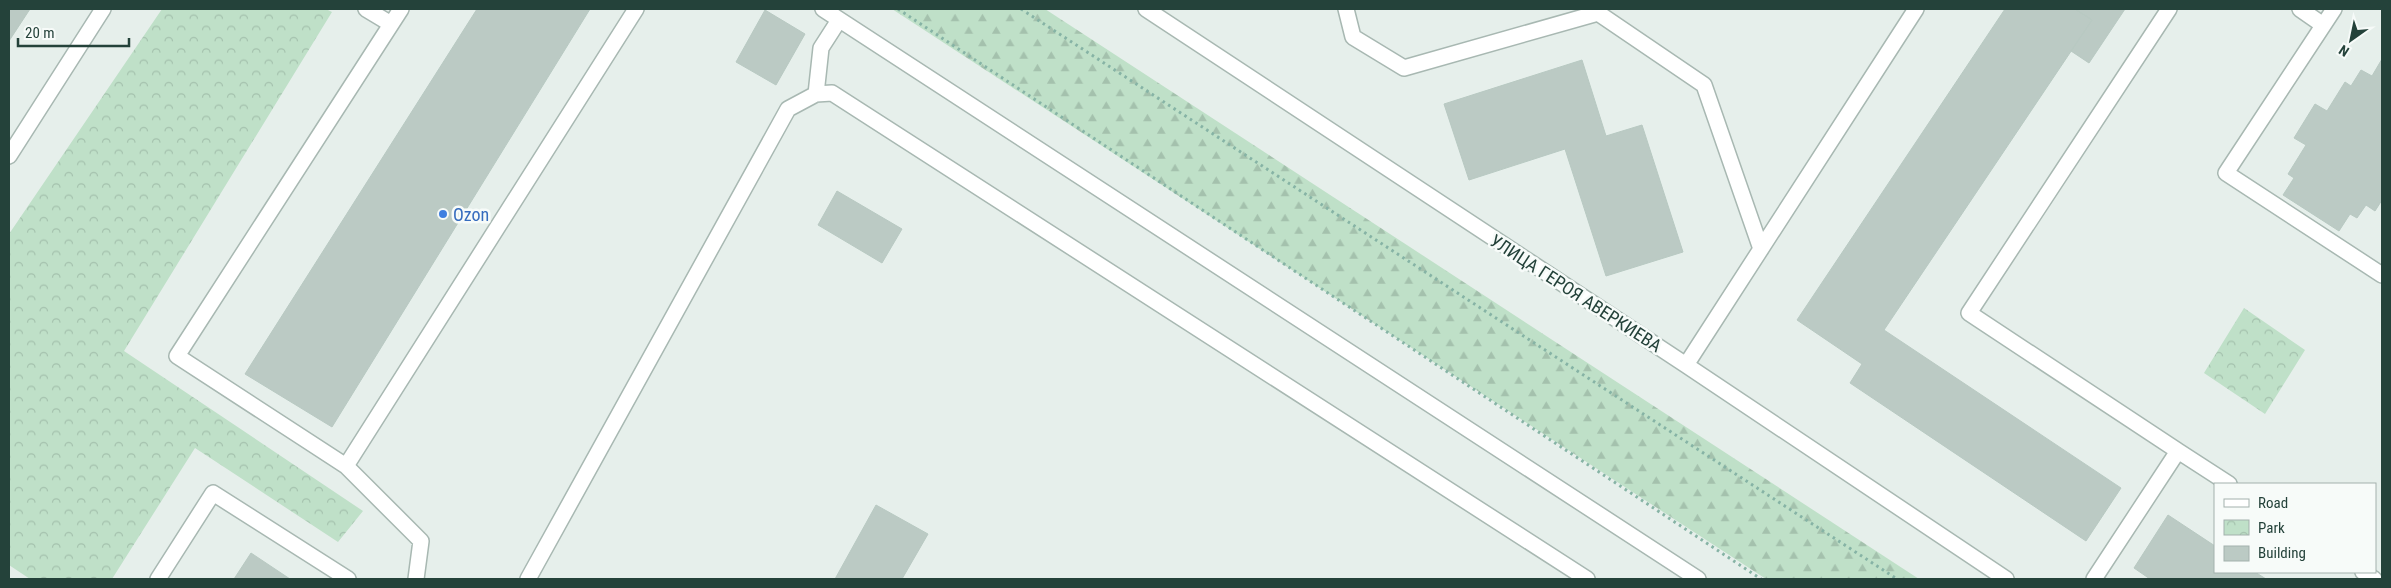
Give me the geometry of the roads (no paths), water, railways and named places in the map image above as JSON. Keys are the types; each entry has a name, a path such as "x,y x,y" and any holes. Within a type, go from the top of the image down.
{"street":[{"path":"9,156 102,9"},
{"path":"366,9 391,24"},
{"path":"401,9 178,356 346,466 421,541 416,579"},
{"path":"346,466 636,9"},
{"path":"823,9 1698,579"},
{"name":"УЛИЦА ГЕРОЯ АВЕРКИЕВА","path":"1146,9 1686,365 2006,579"},
{"path":"1346,9 1353,38 1404,68 1598,13 1704,85 1761,249"},
{"path":"1686,365 1916,9"},
{"path":"2169,9 1969,313 2227,483"},
{"path":"2300,9 2323,25"},
{"path":"2334,9 2226,173 2382,275"},
{"path":"816,94 821,48 839,20"},
{"path":"528,579 788,109 816,94 832,94 1587,579"},
{"path":"2094,579 2178,451"},
{"path":"158,579 213,493 348,579"}],"place":[{"name":"Ozon","path":"443,214"}]}
